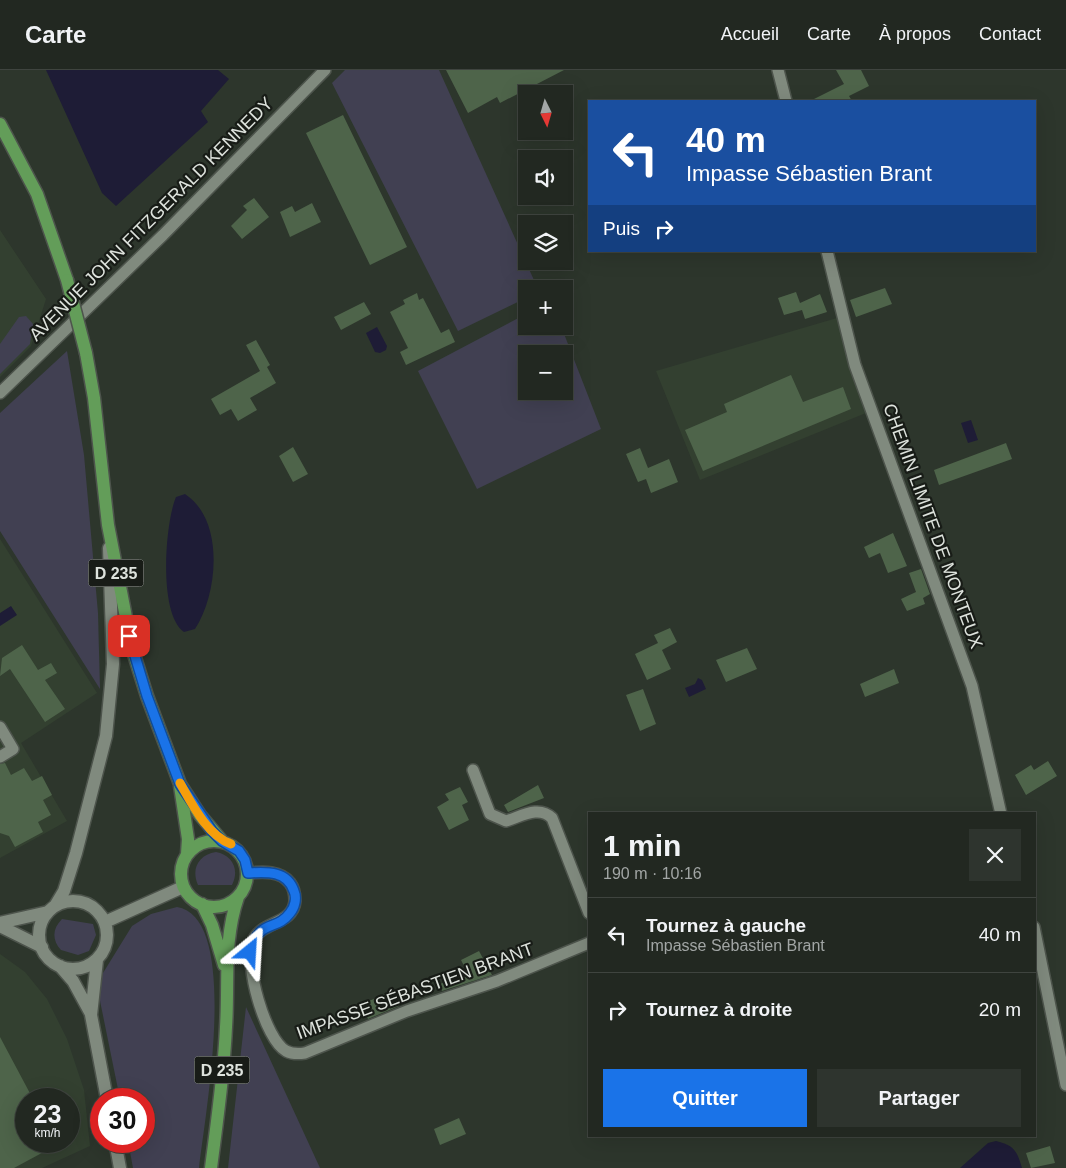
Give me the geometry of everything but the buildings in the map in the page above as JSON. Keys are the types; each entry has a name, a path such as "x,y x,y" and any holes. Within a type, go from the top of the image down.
{"main road":[{"name":"D 235","path":"0,124 37,194 68,280 86,354 94,398 108,525 132,648 147,696 180,784 188,839 187,854"},
{"path":"91,1015 73,981 60,966 46,955 42,947 40,928 64,891 76,853 106,736 113,664 108,525"},
{"name":"D 235","path":"180,784 206,823 222,841"},
{"path":"222,841 239,851 245,860 248,873 244,889 229,904 219,907 202,904 189,896 183,887 181,877 182,866 187,854 202,842 222,841"},
{"path":"105,922 183,887"},
{"name":"D 235","path":"211,1168 226,1026 226,972 232,915 238,897"},
{"path":"0,924 52,909 72,900 81,901 97,910 105,922 108,938 102,953 96,960 79,968 60,966"},
{"name":"D 235","path":"202,904 212,925 226,972"},
{"path":"0,924 42,947"},
{"path":"96,960 91,1015 105,1088"},
{"path":"117,1153 120,1168"}],"street":[{"name":"AVENUE JOHN FITZGERALD KENNEDY","path":"0,392 163,235 325,70"},
{"path":"778,70 786,100"},
{"name":"CHEMIN LIMITE DE MONTEUX","path":"826,252 855,365 972,686 1001,812"},
{"path":"0,727 13,749 0,757"},
{"path":"473,770 490,814 506,821 536,811 547,812 552,818 588,910"},
{"name":"IMPASSE SÉBASTIEN BRANT","path":"248,873 273,872 283,876 291,884 295,894 295,905 290,914 283,920 260,931 254,940 250,952 252,978 265,1018 281,1047 287,1052 296,1054 305,1053 407,1011 497,981 588,943"},
{"path":"1036,937 1066,1085"}],"shaded area":[{"path":"46,70 218,70 229,79 201,111 208,122 116,206 102,193"},
{"path":"345,70 439,70 518,245 518,270 529,270 534,280 518,280 518,302 458,331 332,83"},
{"path":"0,230 46,299 31,346 0,377"},
{"path":"26,316 33,324 30,344 0,374 0,344 19,317"},
{"path":"518,318 518,335 564,335 568,345 518,345 518,400 573,400 573,357 601,429 477,489 418,371"},
{"path":"837,318 866,413 700,480 656,371"},
{"path":"377,327 387,346 386,350 380,353 375,352 366,333"},
{"path":"67,351 84,455 98,613 100,689 0,531 0,413"},
{"path":"971,420 978,440 968,443 961,423"},
{"path":"185,494 198,506 207,521 212,539 214,558 209,597 203,614 195,629 184,632 176,622 170,607 166,567 172,510 176,497"},
{"path":"0,539 97,693 21,743 67,821 0,858"},
{"path":"11,606 17,615 0,626 0,613"},
{"path":"698,678 702,680 706,689 689,697 685,688 695,684"},
{"path":"216,852 226,856 235,868 232,885 198,885 195,874 198,864 205,856"},
{"path":"177,907 197,919 209,945 214,982 214,1024 207,1109 199,1168 133,1168 130,1153 155,1153 155,1088 118,1088 98,991 103,973 132,926 151,914"},
{"path":"62,919 93,924 96,935 89,951 78,955 61,950 54,934 56,927"},
{"path":"0,954 25,972 47,999 67,1039 84,1090 90,1146 80,1151 80,1088 15,1088 15,1153 75,1153 42,1168 0,1168"},
{"path":"246,1007 320,1168 228,1168"},
{"path":"996,1141 1014,1150 1022,1168 960,1168 988,1143"}],"slow traffic":[{"path":"180,783 212,831 222,841 231,844"}],"route":[{"path":"129,636 147,696 180,784 212,831 222,841 239,851 245,860 248,873 273,872 283,876 291,884 295,894 295,905 290,914 283,920 260,931 254,940 250,952"}]}
